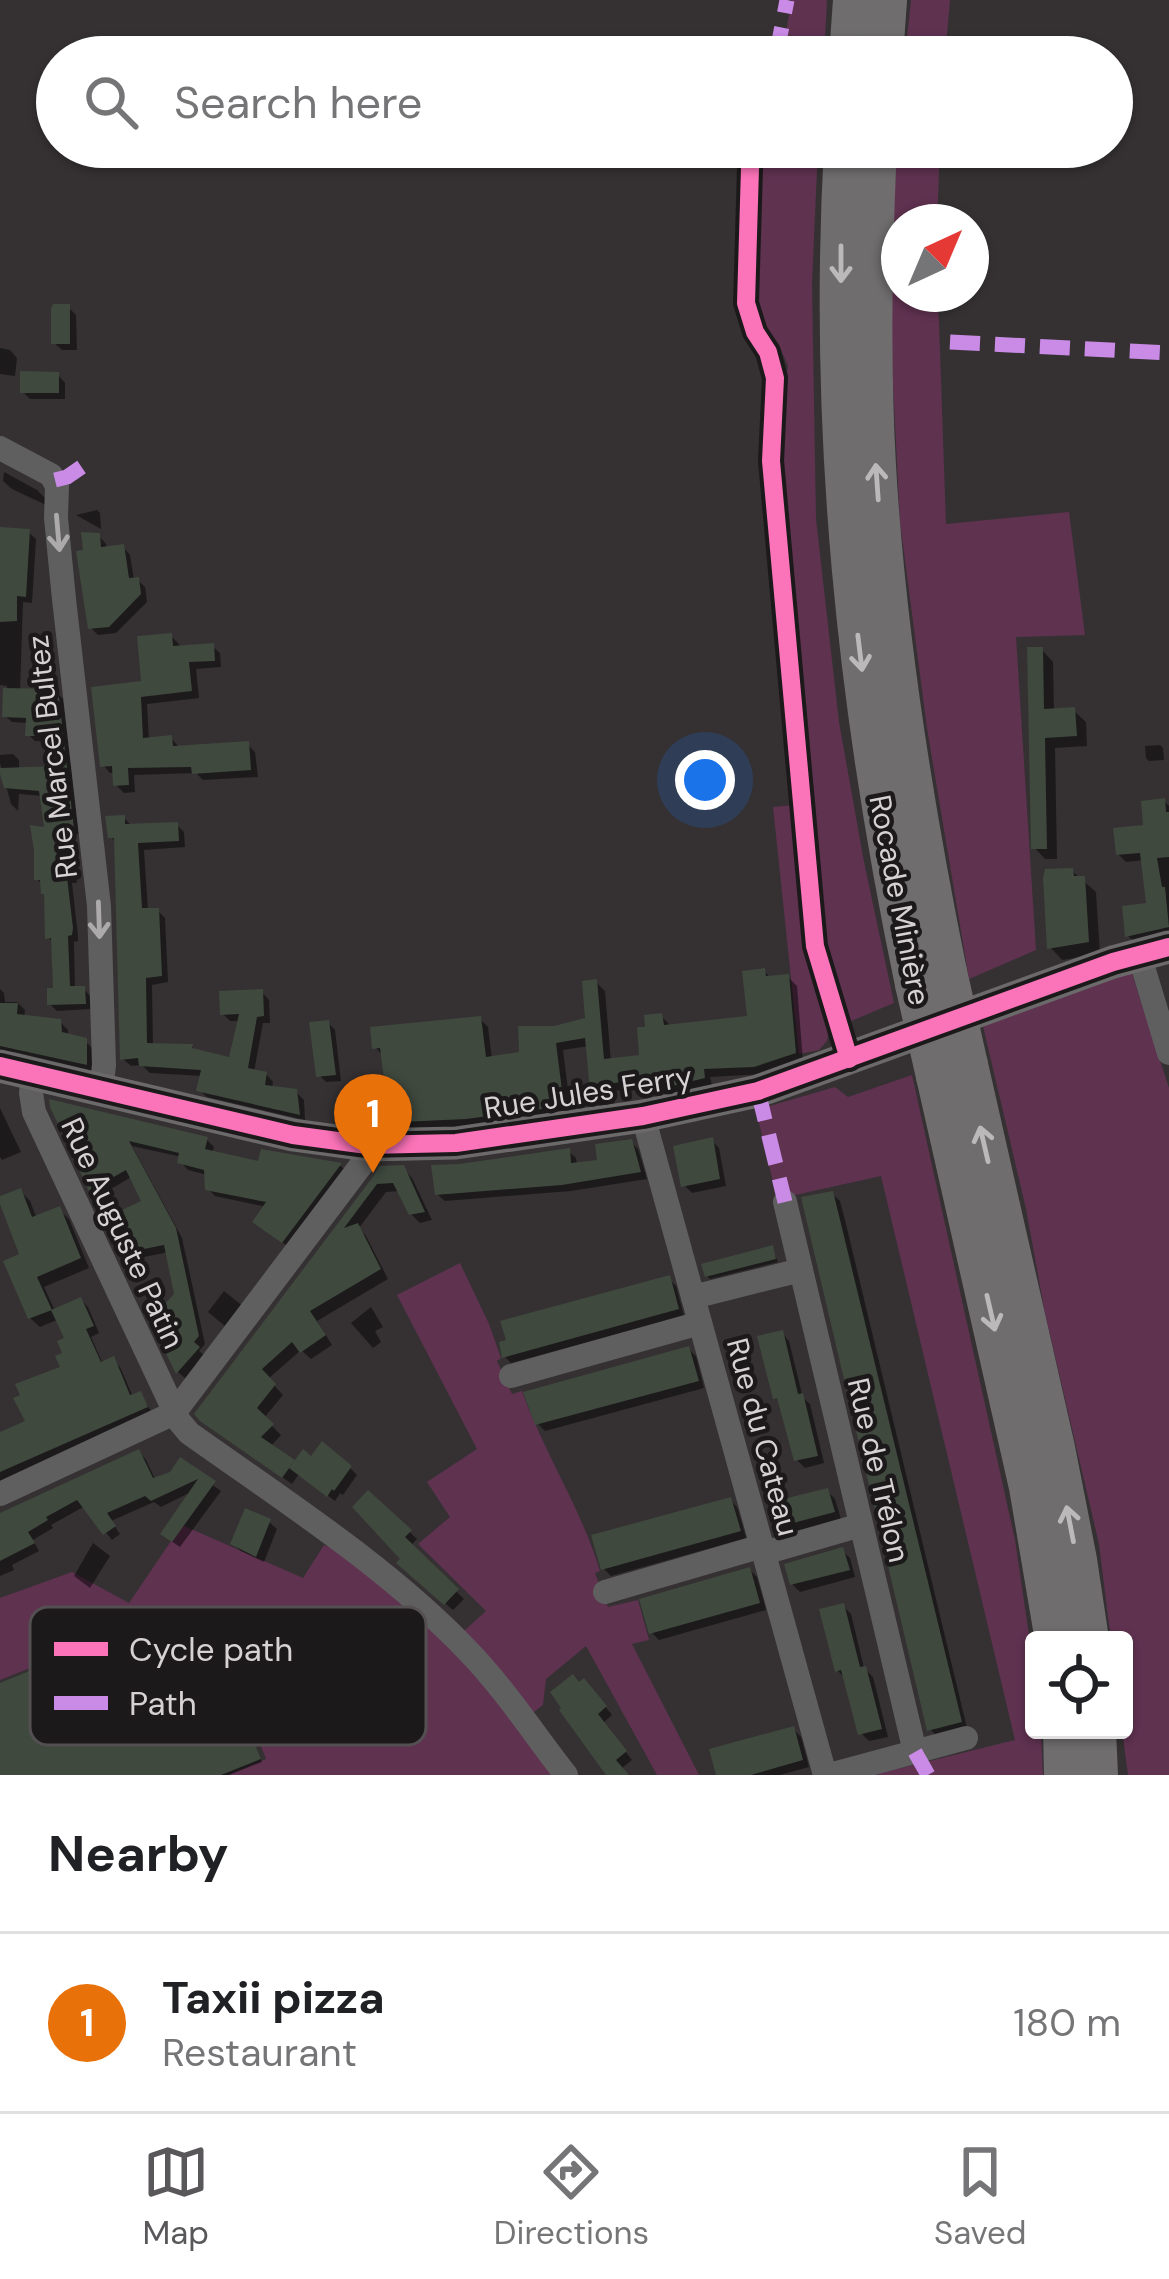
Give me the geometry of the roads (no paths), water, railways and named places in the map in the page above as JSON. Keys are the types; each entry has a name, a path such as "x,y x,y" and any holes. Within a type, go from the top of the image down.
{"highway":[{"name":"Rocade Minière","path":"844,168 840,353 848,539 870,731 887,837 931,978 952,1071 1054,1631"},
{"name":"Rocade Minière","path":"876,168 875,464 931,978"},
{"name":"Rocade Minière","path":"952,1071 1054,1448 1087,1631"},
{"path":"1064,1739 1066,1775"},
{"path":"1095,1739 1096,1775"}],"street":[{"name":"Rue Marcel Bultez","path":"0,448 51,476 57,485 64,599 99,906 101,1090"},
{"name":"Rue Jules Ferry","path":"16,1071 293,1135 409,1146 482,1141 643,1116 778,1085 1154,950"},
{"path":"1154,950 1169,1052"},
{"name":"Rue Auguste Patin","path":"16,1071 31,1093 34,1112 174,1413"},
{"name":"Rue du Cateau","path":"643,1116 827,1775"},
{"path":"0,1494 174,1413 362,1164 367,1144"},
{"name":"Rue de Trélon","path":"785,1202 915,1752"},
{"path":"693,1298 801,1270"},
{"path":"511,1376 700,1323"},
{"path":"174,1413 189,1433 364,1558 420,1607"},
{"path":"605,1592 861,1525"},
{"path":"426,1613 477,1661 566,1775"},
{"path":"827,1775 966,1738"}],"place":[{"name":"Taxii pizza","path":"373,1173"}]}
